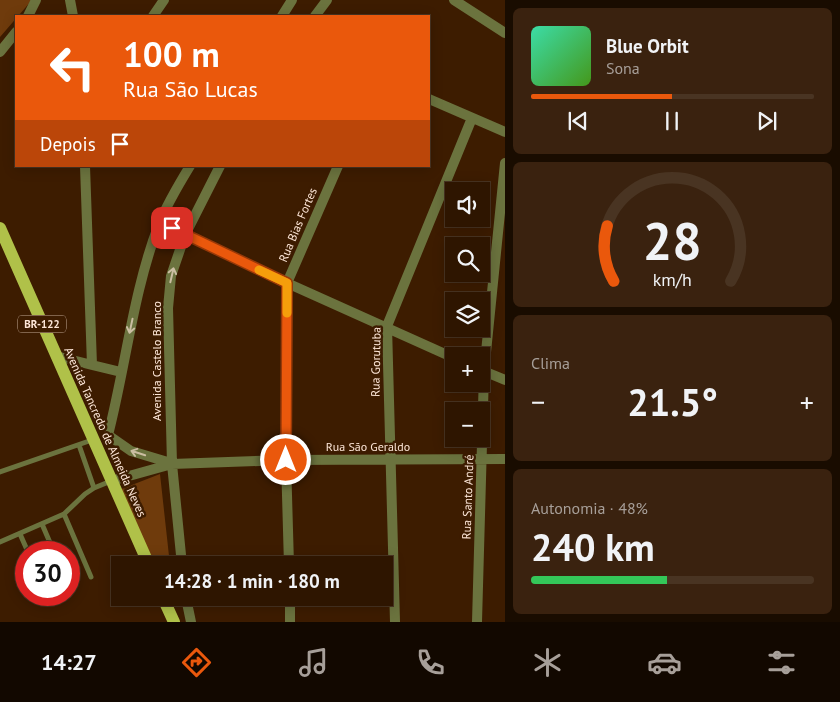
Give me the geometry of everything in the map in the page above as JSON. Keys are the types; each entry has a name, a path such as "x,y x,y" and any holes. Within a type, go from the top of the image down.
{"main road":[{"name":"Avenida Tancredo de Almeida Neves","path":"0,228 145,556"},
{"path":"167,606 174,622"}],"street":[{"path":"28,15 36,0"},
{"path":"70,0 73,15"},
{"path":"154,15 164,0"},
{"path":"283,15 292,0"},
{"path":"316,15 327,0"},
{"path":"454,0 505,33"},
{"path":"0,52 15,33"},
{"path":"430,99 505,132"},
{"name":"Rua Gorutuba","path":"395,622 389,459 387,326 472,118"},
{"name":"Rua Santo André","path":"486,347 505,163"},
{"path":"85,167 92,365"},
{"name":"Avenida Castelo Branco","path":"108,435 139,285 160,222 189,167"},
{"name":"Avenida Castelo Branco","path":"181,556 172,464 168,308 171,276 185,234 219,167"},
{"name":"Rua Bias Fortes","path":"289,556 286,460 287,283 338,167"},
{"path":"160,222 287,283 387,326 445,354"},
{"path":"56,356 121,372"},
{"path":"490,374 505,380"},
{"name":"Rua Santo André","path":"477,622 483,392"},
{"path":"93,440 108,435 131,451 172,464"},
{"name":"Rua São Geraldo","path":"172,464 286,460 505,459"},
{"path":"111,481 172,464"},
{"path":"188,606 191,622"},
{"path":"290,606 290,622"}],"lane":[{"path":"0,472 93,440"},
{"path":"79,445 94,488"},
{"path":"0,542 64,514 94,488 111,481"},
{"path":"64,514 91,577"},
{"path":"42,524 49,541"},
{"path":"20,534 23,541"}],"shaded area":[{"path":"0,0 32,0 19,15 15,15 15,20 0,37"},
{"path":"160,474 169,556 148,556 119,490"}],"slow traffic":[{"path":"259,270 287,283 287,313"}],"route":[{"path":"172,228 287,283 286,460"}]}
